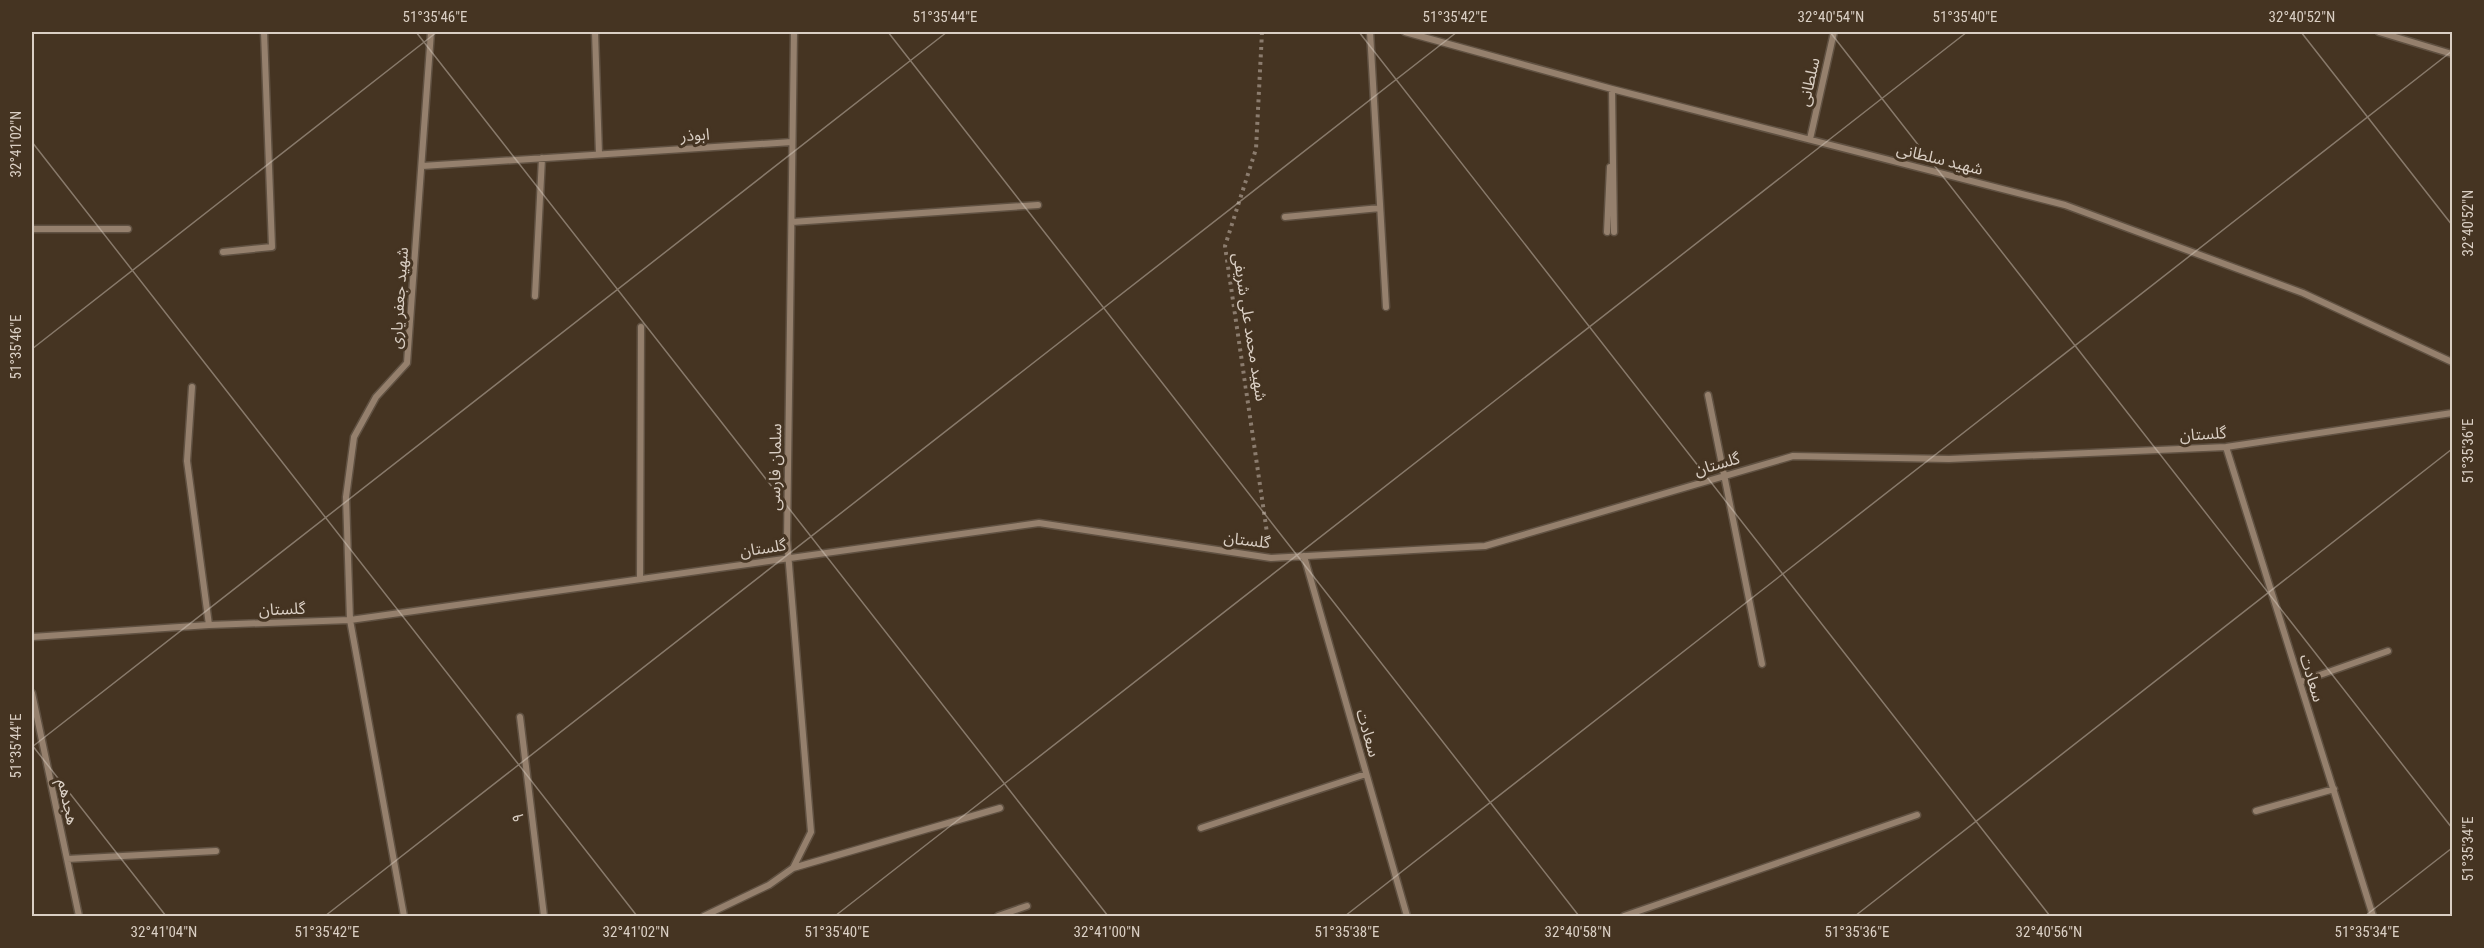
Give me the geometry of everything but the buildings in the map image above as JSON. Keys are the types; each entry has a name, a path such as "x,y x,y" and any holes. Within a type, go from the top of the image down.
{"street":[{"path":"223,252 272,247 264,32"},
{"name":"شهید جعفر یاری","path":"404,916 350,620 346,497 354,437 376,397 407,363 431,32"},
{"path":"595,32 599,154"},
{"name":"سلمان فارسی","path":"704,916 769,885 793,868 811,832 787,540 794,32"},
{"path":"1370,32 1386,307"},
{"name":"شهید سلطانی","path":"1405,32 1612,89 2065,205 2303,293 2452,362"},
{"name":"سلطانی","path":"1810,139 1834,32"},
{"path":"2379,32 2452,54"},
{"path":"1611,232 1612,89"},
{"name":"ابوذر","path":"422,166 792,142"},
{"path":"535,296 542,158"},
{"path":"792,222 1038,205"},
{"path":"1285,217 1380,208"},
{"path":"32,229 128,229"},
{"path":"640,579 642,327"},
{"path":"192,387 187,461 209,625"},
{"path":"1708,395 1762,664"},
{"name":"گلستان","path":"32,638 209,625 350,620 1039,523 1271,558 1485,546 1793,456 1949,459 2226,447 2452,413"},
{"name":"سعادت","path":"2226,447 2373,916"},
{"name":"سعادت","path":"1304,556 1407,916"},
{"path":"2300,682 2388,651"},
{"name":"هجدهم","path":"32,693 79,916"},
{"name":"۹","path":"520,717 544,916"},
{"path":"1201,828 1366,774"},
{"path":"2256,811 2334,789"},
{"path":"793,868 1000,808"},
{"path":"1624,916 1917,815"},
{"path":"67,859 216,851"},
{"path":"998,916 1027,906"}],"path":[{"name":"شهید محمد علی شریفی","path":"1262,32 1256,149 1225,246 1246,376 1271,558"}]}
